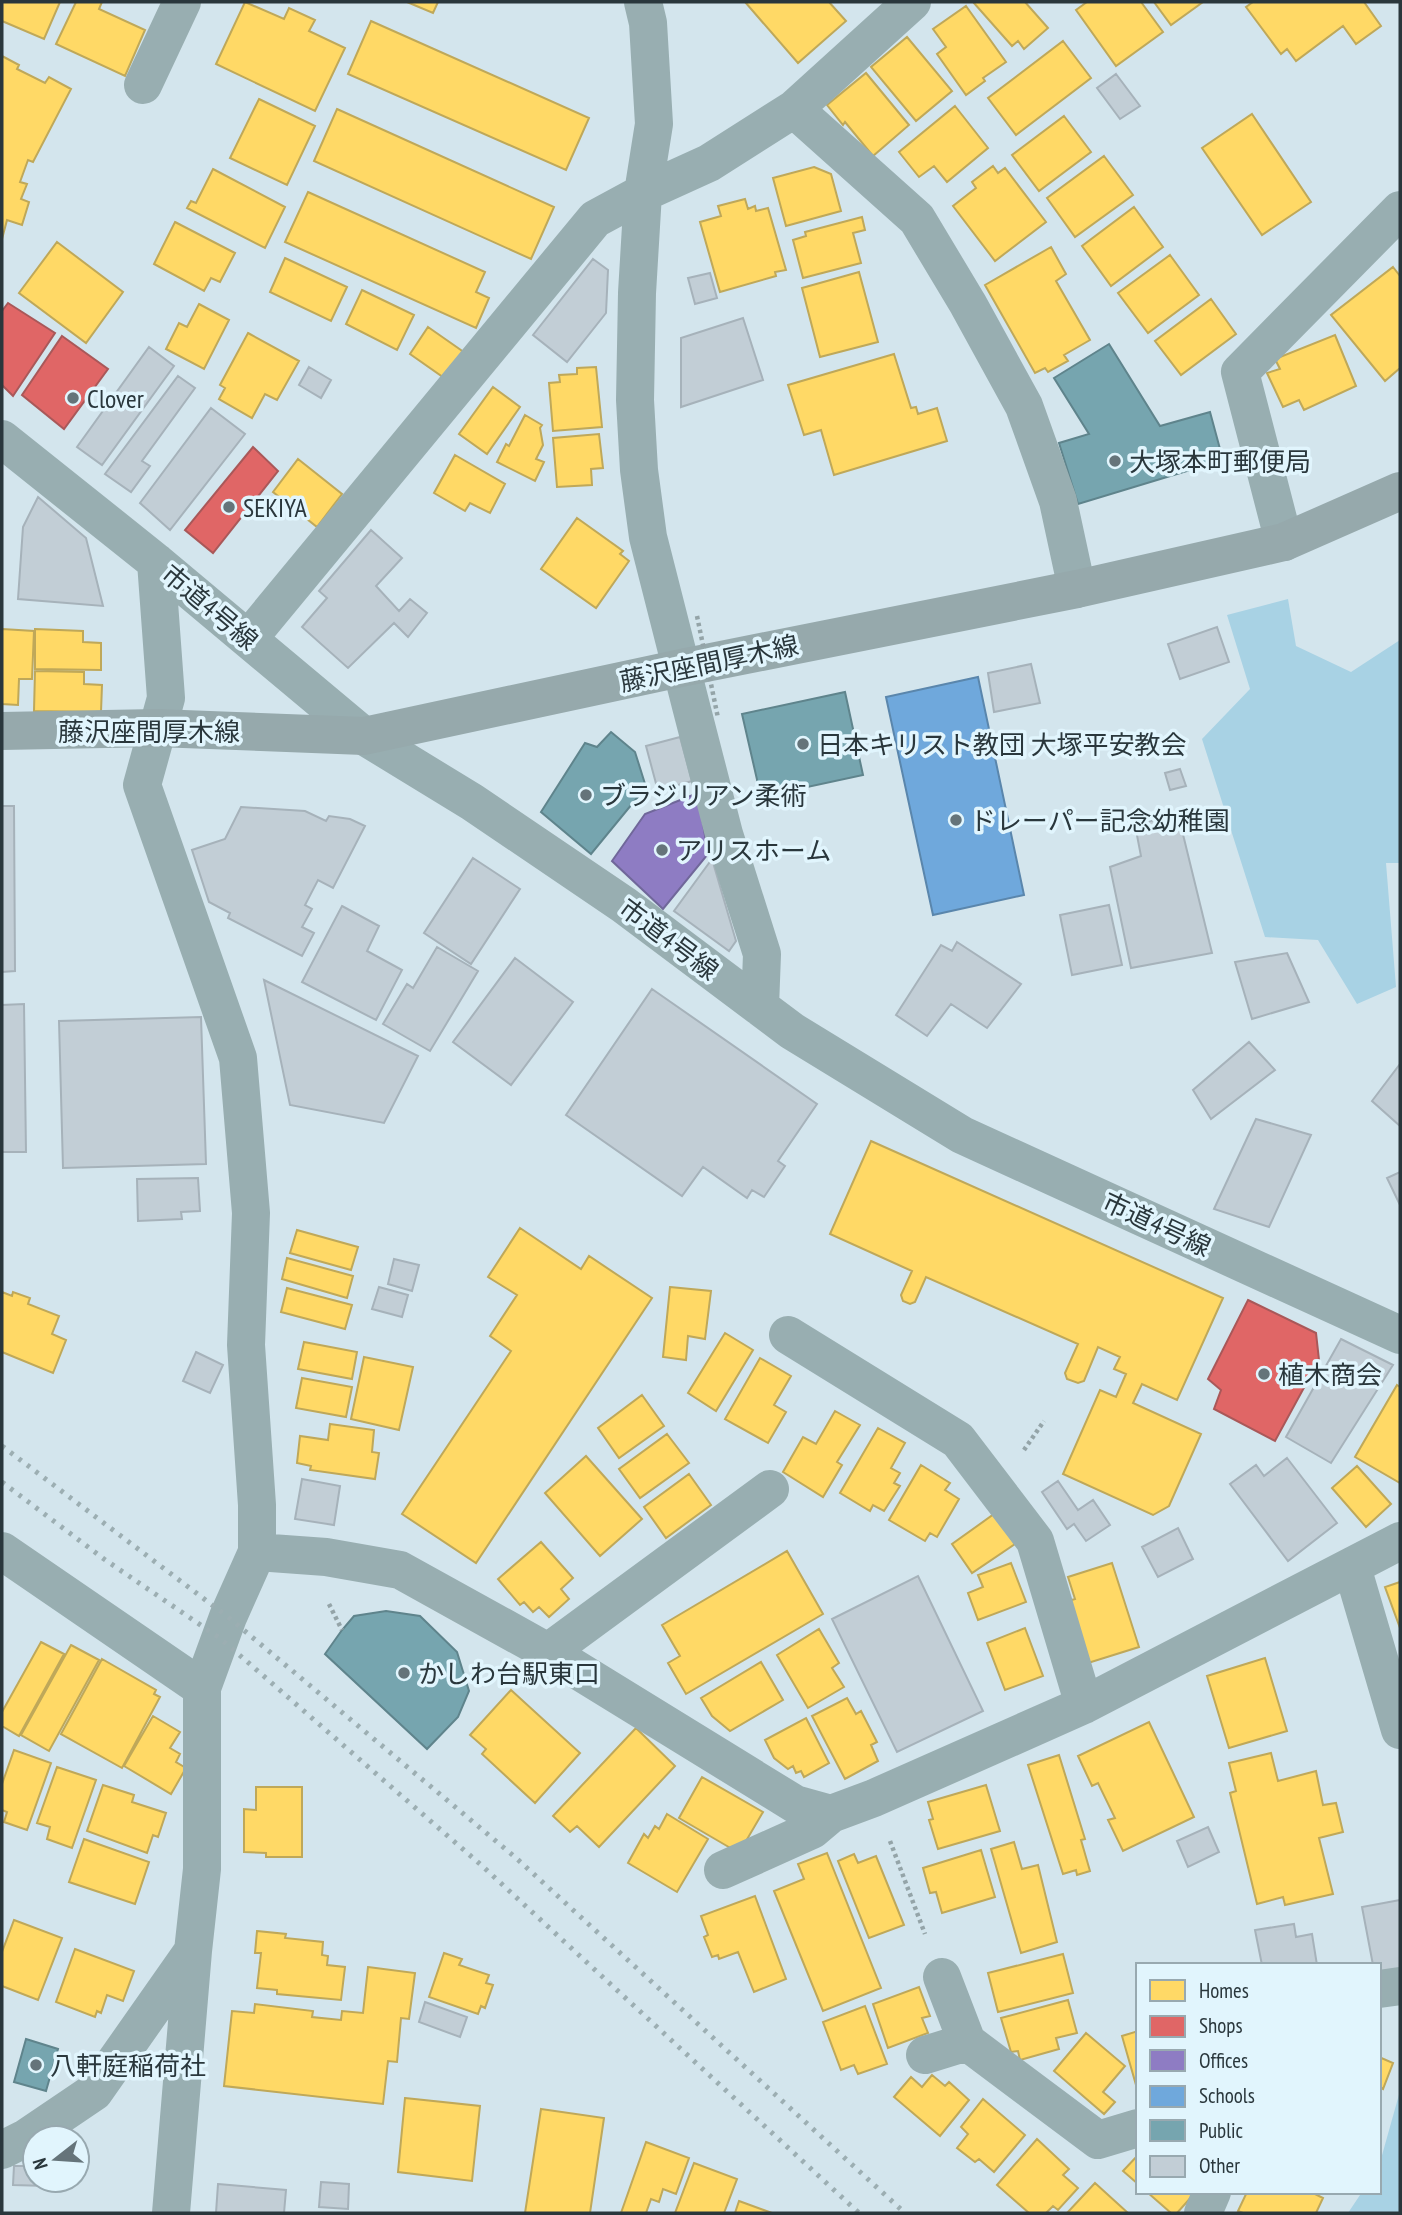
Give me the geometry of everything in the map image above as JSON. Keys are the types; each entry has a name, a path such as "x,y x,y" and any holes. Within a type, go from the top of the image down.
{"main road":[{"name":"藤沢座間厚木線","path":"2,731 157,728 364,736 681,668 1077,589 1284,542 1400,491"}],"street":[{"path":"143,85 183,2"},
{"path":"643,2 648,23 654,124 643,193 636,333 635,400 639,470 648,537 681,668 724,834 762,954 760,1007"},
{"path":"249,638 595,219 643,193 709,163 794,109 912,2"},
{"path":"794,109 917,219 968,304 1024,406 1058,500 1077,589"},
{"path":"1284,542 1240,372 1400,210"},
{"name":"市道4号線","path":"2,439 249,638 364,736 480,807 624,905 792,1031 962,1135 1400,1335"},
{"path":"156,562 166,698 142,785 238,1058 251,1213 246,1345 257,1505 257,1552 228,1617 202,1688 202,1869 171,2213"},
{"path":"788,1335 958,1440 1035,1541 1084,1705"},
{"path":"548,1652 769,1489"},
{"path":"723,1870 811,1830 831,1814 874,1798 1084,1705 1400,1541"},
{"path":"2,1551 202,1688"},
{"path":"257,1552 326,1557 400,1570 548,1652 795,1804 831,1814"},
{"path":"1352,1567 1400,1730"},
{"path":"2,2150 26,2138 94,2092 193,1951"},
{"path":"942,1977 967,2042 1098,2140 1136,2128"},
{"path":"1381,1989 1400,1986"},
{"path":"925,2055 967,2042"},
{"path":"1203,2213 1211,2194"}],"path":[{"path":"697,616 718,718"},
{"path":"874,1798 942,1977"}],"shaded area":[{"path":"1288,599 1296,646 1351,672 1400,640 1400,863 1386,863 1396,987 1357,1004 1318,940 1265,937 1202,739 1250,689 1227,615"},
{"path":"1400,2091 1400,2213 1348,2213 1361,2194 1381,2194 1381,2159"}],"building: Homes":[{"path":"2,2 60,2 44,39 2,21"},
{"path":"76,2 102,2 99,9 145,30 125,76 56,44"},
{"path":"245,2 284,19 289,8 315,20 309,31 345,48 315,111 216,64"},
{"path":"407,2 438,2 433,13"},
{"path":"745,2 829,2 846,21 798,63"},
{"path":"973,2 1025,2 1048,28 1024,49 1018,41 1012,46"},
{"path":"1087,2 1141,2 1163,32 1116,66 1076,10"},
{"path":"1154,2 1203,2 1171,25"},
{"path":"1253,2 1364,2 1381,26 1356,44 1343,26 1296,61 1287,49 1281,54 1246,7"},
{"path":"966,6 1006,62 983,78 985,81 966,95 937,54 946,47 933,29"},
{"path":"371,21 589,118 566,170 348,74"},
{"path":"907,37 952,91 916,121 871,67"},
{"path":"1063,41 1091,78 1016,135 988,98"},
{"path":"2,56 19,65 17,69 45,83 49,77 71,89 33,162 28,160 20,182 27,184 21,199 29,202 22,225 7,220 2,239"},
{"path":"866,73 909,125 873,156 827,105"},
{"path":"259,99 315,126 287,185 230,158"},
{"path":"955,106 988,148 947,182 934,166 919,177 899,152"},
{"path":"337,109 554,207 531,259 314,161"},
{"path":"1252,114 1311,202 1262,235 1202,148"},
{"path":"1064,116 1091,152 1039,191 1012,155"},
{"path":"1104,156 1133,195 1075,237 1047,198"},
{"path":"993,166 998,173 1005,168 1046,222 995,261 953,206 976,188 972,182"},
{"path":"814,167 831,174 841,211 786,226 773,178"},
{"path":"213,169 285,207 265,248 187,208 191,201 196,203"},
{"path":"308,192 485,272 476,292 489,298 476,328 285,242"},
{"path":"745,199 748,209 755,206 756,211 768,208 786,270 775,272 776,276 720,292 700,222 721,216 718,206"},
{"path":"1134,207 1163,247 1111,286 1082,246"},
{"path":"862,217 865,230 853,233 861,263 803,278 793,240 806,236 805,232"},
{"path":"175,222 235,253 220,282 211,278 204,291 154,264"},
{"path":"57,242 123,292 86,343 19,293"},
{"path":"1051,247 1066,274 1056,281 1090,340 1064,355 1068,361 1048,372 1045,368 1035,373 985,285"},
{"path":"1170,255 1199,295 1148,333 1118,293"},
{"path":"285,258 347,287 331,321 270,292"},
{"path":"1393,267 1400,276 1400,368 1385,381 1331,315"},
{"path":"859,272 878,342 820,357 802,288"},
{"path":"362,290 414,315 397,350 346,324"},
{"path":"1211,299 1236,334 1181,375 1155,341"},
{"path":"199,304 229,320 204,369 166,349 179,323 187,327"},
{"path":"428,327 468,355 450,382 410,354"},
{"path":"248,333 299,361 277,400 265,394 252,418 219,399 225,388 220,385"},
{"path":"1335,335 1356,386 1304,410 1299,400 1283,407 1267,373 1280,369 1275,359"},
{"path":"894,354 911,408 916,407 918,414 937,408 947,441 834,475 821,430 804,435 788,385"},
{"path":"596,367 602,427 553,431 549,383 560,382 559,375 577,374 577,368"},
{"path":"493,387 520,407 487,454 459,434"},
{"path":"525,415 542,425 540,428 543,445 536,459 544,462 535,481 497,462 506,444 509,446"},
{"path":"599,434 603,468 591,469 592,485 557,487 553,438"},
{"path":"455,455 505,484 490,513 470,503 465,511 434,493"},
{"path":"298,459 342,494 317,527 273,492"},
{"path":"577,518 623,551 620,554 629,561 596,608 541,569"},
{"path":"2,629 34,631 32,679 19,679 18,705 2,704"},
{"path":"35,629 83,631 83,642 101,643 101,670 35,669"},
{"path":"35,671 84,672 84,684 102,685 101,712 34,711"},
{"path":"871,1141 1223,1298 1177,1400 1142,1384 1133,1403 1201,1434 1169,1506 1153,1515 1063,1474 1100,1390 1116,1397 1126,1374 1114,1369 1120,1357 1098,1347 1084,1381 1078,1383 1067,1379 1065,1373 1078,1344 926,1277 915,1302 910,1304 903,1301 901,1295 912,1271 830,1234"},
{"path":"520,1228 581,1269 589,1256 652,1298 476,1563 402,1514 511,1351 490,1336 517,1295 488,1277"},
{"path":"297,1230 358,1247 351,1270 290,1253"},
{"path":"287,1258 353,1276 347,1298 282,1279"},
{"path":"670,1287 711,1291 705,1339 688,1336 686,1360 663,1357"},
{"path":"287,1288 352,1305 345,1329 281,1312"},
{"path":"2,1292 12,1296 13,1292 30,1298 28,1304 59,1316 52,1334 66,1340 53,1373 2,1352"},
{"path":"725,1333 753,1350 716,1411 688,1393"},
{"path":"304,1342 357,1352 352,1379 298,1369"},
{"path":"364,1357 413,1367 399,1430 351,1419"},
{"path":"760,1358 791,1376 774,1405 786,1412 768,1443 725,1419"},
{"path":"302,1378 352,1387 346,1417 296,1408"},
{"path":"1397,1385 1400,1387 1400,1483 1355,1457"},
{"path":"642,1395 664,1426 619,1458 598,1428"},
{"path":"835,1411 860,1425 837,1462 842,1465 823,1497 783,1472 803,1437 816,1444"},
{"path":"330,1424 374,1430 372,1452 379,1453 375,1479 310,1470 311,1466 297,1463 300,1436 328,1440"},
{"path":"878,1428 905,1443 891,1468 900,1473 894,1483 900,1486 884,1511 873,1505 870,1511 840,1493"},
{"path":"667,1434 689,1463 640,1498 619,1469"},
{"path":"586,1456 642,1519 600,1556 545,1493"},
{"path":"921,1465 950,1483 945,1490 959,1499 937,1537 930,1533 925,1541 889,1520"},
{"path":"1357,1466 1391,1504 1366,1527 1332,1488"},
{"path":"689,1474 711,1505 666,1538 644,1507"},
{"path":"994,1514 1015,1544 972,1573 952,1544"},
{"path":"541,1542 573,1578 561,1589 569,1599 549,1617 539,1607 533,1612 524,1602 520,1605 498,1579"},
{"path":"787,1551 823,1614 686,1694 668,1663 680,1656 662,1625"},
{"path":"1011,1563 1026,1602 978,1620 968,1593 983,1587 978,1575"},
{"path":"1112,1563 1139,1647 1088,1663 1068,1601 1075,1599 1068,1577"},
{"path":"1400,1582 1400,1628 1385,1587"},
{"path":"1025,1628 1043,1676 1005,1690 987,1643"},
{"path":"819,1629 839,1663 832,1668 844,1687 808,1708 777,1655"},
{"path":"41,1642 64,1654 19,1736 2,1726 2,1712"},
{"path":"71,1645 99,1660 49,1751 21,1735"},
{"path":"1265,1658 1287,1731 1229,1748 1207,1676"},
{"path":"102,1659 156,1690 154,1694 160,1697 122,1768 61,1734"},
{"path":"761,1662 783,1700 730,1731 712,1716 701,1698"},
{"path":"511,1690 580,1753 535,1803 482,1754 486,1749 470,1735"},
{"path":"847,1698 856,1714 861,1711 877,1742 871,1745 878,1761 845,1779 812,1716"},
{"path":"153,1716 180,1732 170,1748 180,1754 176,1762 186,1768 171,1794 124,1766"},
{"path":"806,1718 829,1763 804,1777 801,1771 796,1773 793,1766 788,1769 774,1758 765,1740"},
{"path":"1149,1722 1194,1817 1123,1851 1108,1820 1115,1818 1098,1783 1092,1786 1078,1756"},
{"path":"636,1728 675,1766 599,1847 577,1826 570,1832 553,1816"},
{"path":"14,1750 51,1763 27,1830 4,1822 7,1812 2,1810 2,1784"},
{"path":"1271,1753 1278,1781 1316,1771 1323,1805 1336,1803 1343,1832 1319,1838 1333,1894 1285,1905 1283,1897 1257,1904 1230,1793 1236,1791 1229,1763"},
{"path":"1059,1755 1085,1839 1081,1840 1090,1871 1077,1875 1076,1870 1063,1874 1028,1765"},
{"path":"57,1767 96,1780 72,1848 47,1839 50,1827 37,1823"},
{"path":"702,1777 763,1812 739,1853 679,1818"},
{"path":"103,1785 134,1795 132,1802 166,1813 158,1837 153,1835 147,1853 87,1831"},
{"path":"986,1785 1000,1831 938,1849 929,1820 933,1819 928,1802"},
{"path":"256,1787 302,1787 302,1857 266,1857 266,1853 244,1852 244,1809 256,1810"},
{"path":"667,1814 708,1839 677,1892 628,1863 644,1834 648,1838 655,1826 659,1829"},
{"path":"84,1839 149,1862 135,1904 69,1882"},
{"path":"1014,1842 1022,1869 1038,1865 1057,1942 1021,1953 991,1849"},
{"path":"981,1850 995,1897 942,1913 936,1892 930,1893 923,1868"},
{"path":"827,1853 881,1988 823,2011 774,1891 804,1879 798,1864"},
{"path":"854,1854 858,1863 876,1856 904,1925 869,1938 838,1861"},
{"path":"755,1896 786,1979 754,1992 738,1952 719,1959 718,1955 712,1957 704,1937 708,1935 701,1916"},
{"path":"14,1920 62,1938 38,2000 2,1986 2,1952"},
{"path":"257,1931 286,1934 285,1938 323,1942 322,1955 328,1956 327,1965 345,1967 341,2000 277,1994 277,1990 257,1988 261,1953 255,1953"},
{"path":"75,1949 134,1971 123,2001 107,1995 101,2013 97,2011 95,2017 56,2002"},
{"path":"444,1953 462,1959 459,1965 489,1975 486,1983 493,1985 485,2008 481,2006 478,2014 429,1997"},
{"path":"1063,1954 1073,1993 998,2012 988,1973"},
{"path":"368,1967 415,1973 409,2019 401,2018 397,2062 388,2061 383,2104 224,2086 232,2011 254,2013 255,2004 313,2011 312,2017 341,2020 342,2011 363,2013"},
{"path":"919,1987 930,2016 922,2018 928,2033 888,2048 873,2004"},
{"path":"1068,2000 1077,2033 1056,2038 1059,2049 1020,2060 1018,2051 1011,2052 1001,2018"},
{"path":"865,2006 887,2064 858,2074 854,2065 841,2070 823,2022"},
{"path":"1136,2032 1136,2085 1122,2036"},
{"path":"1086,2033 1125,2066 1103,2092 1115,2102 1104,2114 1054,2071"},
{"path":"1381,2058 1393,2063 1383,2089 1381,2088"},
{"path":"932,2075 945,2086 949,2082 969,2100 940,2136 894,2097 911,2077 922,2087"},
{"path":"405,2098 480,2106 472,2181 398,2172"},
{"path":"983,2099 1025,2135 994,2172 979,2159 975,2162 957,2148 968,2134 961,2127"},
{"path":"541,2109 604,2118 590,2213 525,2213"},
{"path":"1037,2139 1069,2169 1063,2175 1078,2188 1058,2210 1053,2206 1046,2213 1029,2213 997,2185"},
{"path":"646,2142 689,2158 676,2194 663,2189 659,2202 651,2199 646,2213 621,2213"},
{"path":"1136,2157 1136,2182 1123,2171"},
{"path":"694,2163 737,2179 724,2213 675,2213"},
{"path":"1095,2183 1128,2213 1067,2213"},
{"path":"1149,2194 1194,2194 1177,2213 1171,2213"},
{"path":"1246,2194 1315,2194 1323,2198 1316,2213 1238,2211"},
{"path":"739,2201 772,2213 735,2213"}],"building: Shops":[{"path":"8,303 55,333 13,396 2,385 2,311"},
{"path":"62,336 108,369 64,429 22,395"},
{"path":"253,447 278,471 213,553 185,530"},
{"path":"1248,1300 1316,1333 1319,1360 1275,1441 1214,1409 1221,1390 1208,1379"}],"building: Offices":[{"path":"698,793 708,854 663,909 612,861 645,814"}],"building: Schools":[{"path":"978,677 1024,895 933,915 886,697"}],"building: Public":[{"path":"1109,344 1160,426 1210,412 1223,460 1078,504 1059,443 1089,434 1054,378"},
{"name":"日本キリスト教団 大塚平安教会","path":"845,692 863,775 761,797 742,714"},
{"path":"611,732 635,752 646,787 591,854 541,812 585,743 597,747"},
{"name":"かしわ台駅東口","path":"386,1611 420,1616 457,1652 469,1691 458,1717 427,1749 325,1654 354,1616"},
{"name":"八軒庭稲荷社","path":"26,2039 58,2049 46,2091 14,2082"}],"building: Other":[{"path":"1116,74 1140,106 1120,119 1097,88"},
{"path":"593,259 608,270 606,313 567,362 533,335"},
{"path":"710,273 717,298 695,304 688,278"},
{"path":"743,318 763,380 681,407 681,338"},
{"path":"149,347 174,366 102,465 77,447"},
{"path":"309,367 331,380 321,398 299,385"},
{"path":"178,376 195,388 142,461 150,466 131,492 105,474"},
{"path":"211,408 245,434 170,530 140,503"},
{"path":"38,497 86,538 103,606 18,599 23,527"},
{"path":"371,530 402,558 376,586 399,611 410,599 427,613 408,637 394,623 348,668 302,627 327,598 319,591"},
{"path":"1217,627 1229,662 1180,679 1168,644"},
{"path":"1031,664 1040,703 994,712 988,673"},
{"path":"680,737 692,781 658,791 646,746"},
{"path":"1180,769 1186,786 1170,790 1165,773"},
{"path":"2,806 14,806 15,971 2,972"},
{"path":"241,807 305,811 326,821 329,816 350,819 365,826 333,888 318,880 305,905 312,909 302,927 314,933 302,956 228,918 230,913 209,902 192,850 225,839"},
{"path":"1178,814 1212,953 1131,968 1110,867 1141,856 1135,825"},
{"path":"473,858 520,889 471,964 424,933"},
{"path":"712,859 736,941 729,951 674,911"},
{"path":"1109,905 1122,965 1072,975 1060,915"},
{"path":"342,906 379,926 367,951 402,970 376,1020 302,982"},
{"path":"957,942 1021,984 987,1028 951,1004 927,1036 896,1015 941,945 952,951"},
{"path":"437,947 478,971 430,1051 383,1024 407,984 413,988"},
{"path":"1287,953 1309,1002 1252,1019 1235,962"},
{"path":"515,958 573,1002 511,1085 453,1042"},
{"path":"264,980 418,1056 384,1123 290,1105"},
{"path":"652,989 817,1104 778,1161 785,1166 764,1197 752,1190 747,1198 703,1167 682,1196 566,1115"},
{"path":"24,1004 26,1152 2,1152 2,1005"},
{"path":"201,1017 206,1164 63,1168 59,1021"},
{"path":"1249,1042 1275,1070 1211,1119 1193,1090"},
{"path":"1400,1064 1400,1126 1372,1101"},
{"path":"1256,1119 1311,1135 1269,1227 1214,1209"},
{"path":"1400,1172 1400,1205 1387,1178"},
{"path":"198,1178 200,1211 181,1212 182,1219 138,1221 137,1179"},
{"path":"394,1259 419,1265 412,1291 388,1284"},
{"path":"379,1287 408,1295 402,1317 372,1309"},
{"path":"1341,1339 1393,1365 1331,1463 1286,1437"},
{"path":"196,1352 223,1365 210,1393 183,1381"},
{"path":"1287,1458 1337,1523 1288,1561 1230,1484 1256,1465 1264,1476"},
{"path":"302,1479 340,1486 334,1525 295,1519"},
{"path":"1058,1481 1078,1510 1093,1500 1110,1525 1086,1541 1074,1524 1067,1529 1042,1492"},
{"path":"1178,1528 1193,1559 1158,1577 1142,1547"},
{"path":"918,1576 983,1711 897,1752 832,1619"},
{"path":"1208,1827 1219,1852 1188,1867 1177,1841"},
{"path":"1400,1900 1400,1972 1381,1976 1381,1963 1373,1963 1362,1907"},
{"path":"1294,1924 1296,1937 1312,1934 1317,1963 1262,1963 1255,1930"},
{"path":"425,2002 467,2017 460,2037 419,2022"},
{"path":"14,2166 21,2166 21,2185 13,2185"},
{"path":"321,2182 349,2184 348,2209 319,2207"},
{"path":"218,2184 286,2190 284,2213 216,2213"}],"railway":[{"path":"2,1446 228,1617 515,1857 905,2213"},
{"path":"2,1482 104,1559 221,1639 480,1864 859,2213"}],"place":[{"name":"Clover","path":"73,398"},
{"name":"大塚本町郵便局","path":"1115,461"},
{"name":"SEKIYA","path":"229,507"},
{"name":"日本キリスト教団 大塚平安教会","path":"803,744"},
{"name":"ブラジリアン柔術","path":"586,795"},
{"name":"ドレーパー記念幼稚園","path":"956,820"},
{"name":"アリスホーム","path":"662,850"},
{"name":"植木商会","path":"1264,1374"},
{"name":"かしわ台駅東口","path":"404,1673"},
{"name":"八軒庭稲荷社","path":"36,2065"}]}
